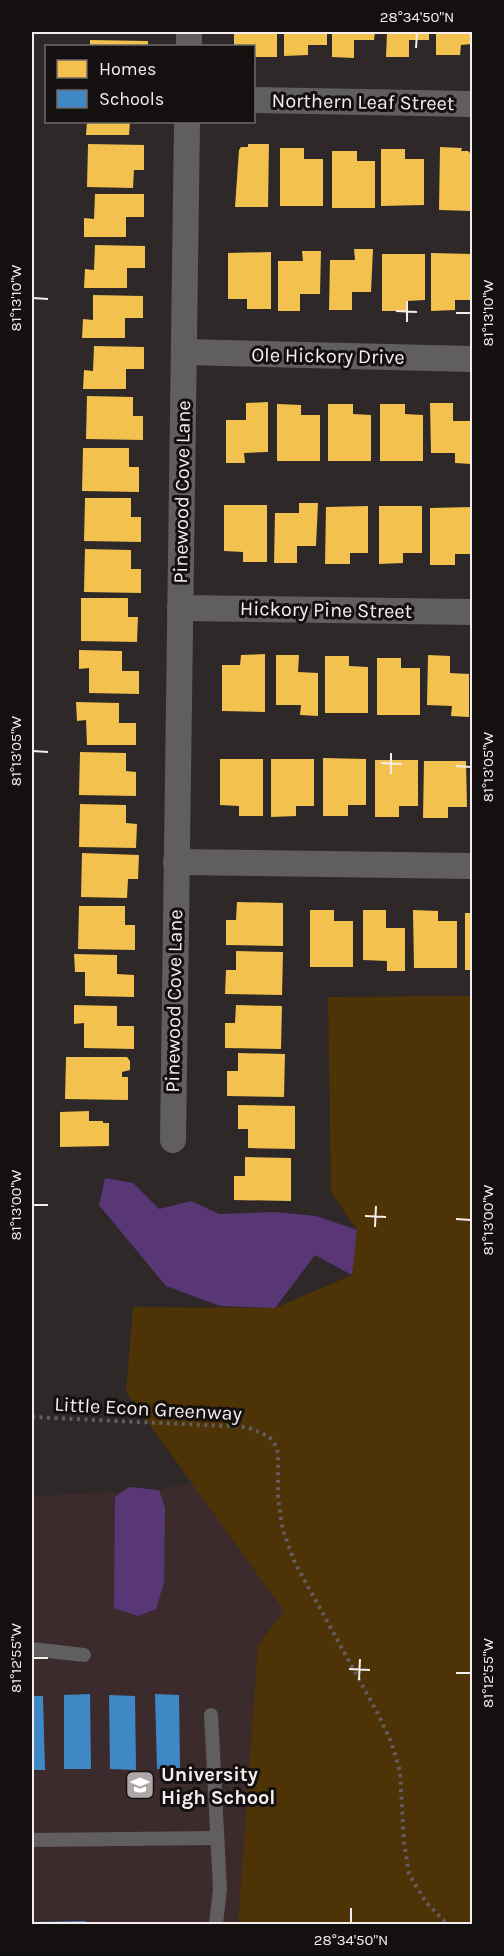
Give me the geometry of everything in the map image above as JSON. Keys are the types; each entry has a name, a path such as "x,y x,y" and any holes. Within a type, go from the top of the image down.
{"street":[{"name":"Northern Leaf Street","path":"255,100 472,104"},
{"name":"Pinewood Cove Lane","path":"173,1140 187,123"},
{"name":"Ole Hickory Drive","path":"184,352 472,359"},
{"name":"Hickory Pine Street","path":"180,608 472,612"},
{"path":"176,862 472,866"}],"lane":[{"path":"32,1649 84,1655"},
{"path":"211,1715 220,1889 216,1924"},
{"path":"32,1840 217,1838"}],"path":[{"name":"Little Econ Greenway","path":"32,1418 247,1427 268,1436 274,1442 278,1453 278,1498 283,1531 295,1563 377,1712 392,1744 400,1772 404,1842 410,1874 415,1887 447,1924"}],"shaded area":[{"path":"472,996 472,1924 238,1924 258,1645 284,1611 126,1392 133,1307 275,1308 352,1275 357,1230 331,1192 328,997"},
{"path":"105,1178 133,1183 159,1209 191,1201 219,1214 274,1212 316,1216 357,1230 352,1275 315,1255 275,1308 220,1306 166,1286 99,1205"},
{"name":"University High School","path":"242,1469 284,1611 258,1645 238,1924 32,1924 32,1496 159,1490"},
{"path":"129,1487 159,1490 165,1508 164,1582 156,1609 138,1616 114,1608 115,1497"}],"building: Homes":[{"path":"234,32 277,32 277,57 255,57 255,45 234,45"},
{"path":"284,32 327,32 327,45 308,45 308,55 284,56"},
{"path":"332,32 375,32 374,40 354,40 354,58 332,57"},
{"path":"387,32 429,32 429,40 409,40 409,57 386,57"},
{"path":"436,32 472,32 472,44 461,45 460,55 436,55"},
{"path":"90,40 148,41 148,45 90,45"},
{"path":"87,123 130,123 129,135 86,135"},
{"path":"88,144 144,145 144,170 134,170 133,188 87,187"},
{"path":"248,144 269,144 268,207 235,207 239,150 241,147 248,147"},
{"path":"440,147 462,148 461,151 468,151 471,154 472,211 439,210"},
{"path":"280,148 304,148 304,159 323,159 323,206 280,206"},
{"path":"381,149 405,149 405,159 424,159 424,205 381,206"},
{"path":"332,151 357,151 357,161 375,161 375,208 332,208"},
{"path":"95,194 144,194 144,217 126,217 126,237 84,237 84,218 94,219"},
{"path":"95,245 145,246 145,268 127,268 127,288 84,288 85,269 94,270"},
{"path":"354,249 373,249 371,292 352,292 352,310 329,310 330,260 355,260"},
{"path":"302,251 321,251 320,294 300,294 300,311 278,311 278,261 303,261"},
{"path":"271,252 271,309 247,309 247,299 228,299 228,253"},
{"path":"431,253 472,254 472,300 455,300 455,310 431,311"},
{"path":"382,254 425,254 425,300 406,301 406,311 382,311"},
{"path":"93,295 143,296 143,318 125,318 125,338 82,338 83,319 93,320"},
{"path":"94,346 144,347 144,369 126,369 126,389 83,389 84,370 93,371"},
{"path":"87,396 133,397 133,416 143,416 143,440 86,439"},
{"path":"268,402 268,452 244,453 245,463 226,463 226,420 246,420 246,403"},
{"path":"430,403 453,403 453,421 472,421 472,464 455,463 455,453 431,453"},
{"path":"277,404 301,405 301,415 320,415 320,461 277,461"},
{"path":"328,404 353,404 353,414 371,415 371,461 328,461"},
{"path":"380,404 405,404 405,414 423,415 423,461 380,461"},
{"path":"83,448 129,448 129,467 139,467 139,492 82,491"},
{"path":"85,498 131,498 131,517 141,517 141,542 84,541"},
{"path":"299,503 318,503 316,546 297,546 297,563 274,563 275,513 299,513"},
{"path":"224,505 267,505 267,562 243,562 243,552 224,551"},
{"path":"368,506 368,553 350,553 350,564 325,564 326,507"},
{"path":"379,506 422,506 422,553 403,553 403,563 379,564"},
{"path":"472,507 472,554 455,554 455,565 430,565 430,508"},
{"path":"85,549 131,550 131,569 141,569 141,593 84,592"},
{"path":"81,598 128,598 128,617 138,617 137,642 81,641"},
{"path":"79,650 122,651 122,671 139,671 139,694 89,693 89,668 79,669"},
{"path":"265,654 265,712 222,711 222,665 240,665 241,655"},
{"path":"276,655 299,655 298,672 318,673 318,716 300,715 301,705 276,705"},
{"path":"428,655 450,656 450,673 469,674 469,717 451,716 452,706 427,705"},
{"path":"325,656 349,656 349,666 368,667 368,713 325,713"},
{"path":"377,658 401,658 401,668 420,668 420,715 377,715"},
{"path":"76,702 119,703 119,723 136,723 136,745 87,745 86,720 77,721"},
{"path":"80,752 126,753 126,771 136,772 136,796 79,795"},
{"path":"323,758 366,759 366,805 348,805 348,816 323,816"},
{"path":"220,759 263,759 263,816 239,816 239,806 220,805"},
{"path":"271,759 314,759 314,806 296,806 296,816 271,817"},
{"path":"375,760 418,760 418,806 399,806 399,817 375,817"},
{"path":"424,761 466,761 467,807 448,807 448,818 423,818"},
{"path":"80,804 126,805 126,823 137,824 136,848 79,847"},
{"path":"82,853 139,855 138,879 128,879 127,898 81,897"},
{"path":"237,902 283,903 283,946 226,945 226,920 236,920"},
{"path":"79,906 125,906 125,925 135,925 135,950 78,949"},
{"path":"310,910 334,910 334,921 353,921 353,967 310,967"},
{"path":"363,910 386,910 386,928 405,928 405,971 387,971 387,961 363,960"},
{"path":"413,910 438,911 438,921 457,921 457,968 414,968"},
{"path":"465,913 472,913 472,970 465,970"},
{"path":"236,951 283,952 282,995 225,994 226,970 236,970"},
{"path":"74,954 117,955 117,974 134,975 134,997 85,996 85,972 75,972"},
{"path":"74,1005 117,1006 117,1026 134,1026 134,1049 84,1048 84,1023 74,1024"},
{"path":"236,1005 282,1006 281,1049 225,1048 225,1023 235,1023"},
{"path":"238,1053 285,1054 284,1097 227,1096 227,1071 238,1071"},
{"path":"66,1057 127,1057 130,1061 130,1070 122,1072 122,1077 128,1077 128,1100 65,1099"},
{"path":"238,1105 295,1106 295,1149 248,1148 248,1129 238,1129"},
{"path":"89,1111 89,1121 109,1123 109,1146 60,1147 60,1112"},
{"path":"245,1157 291,1158 291,1201 234,1200 234,1176 245,1176"}],"building: Schools":[{"path":"90,1694 91,1769 64,1769 64,1695"},
{"path":"155,1694 179,1695 180,1770 157,1769"},
{"path":"109,1695 135,1696 136,1770 110,1769"},
{"path":"32,1696 43,1696 45,1770 32,1770"},
{"path":"86,1921 86,1924 32,1924 32,1922"}],"place":[{"name":"University High School","path":"140,1785"}]}
